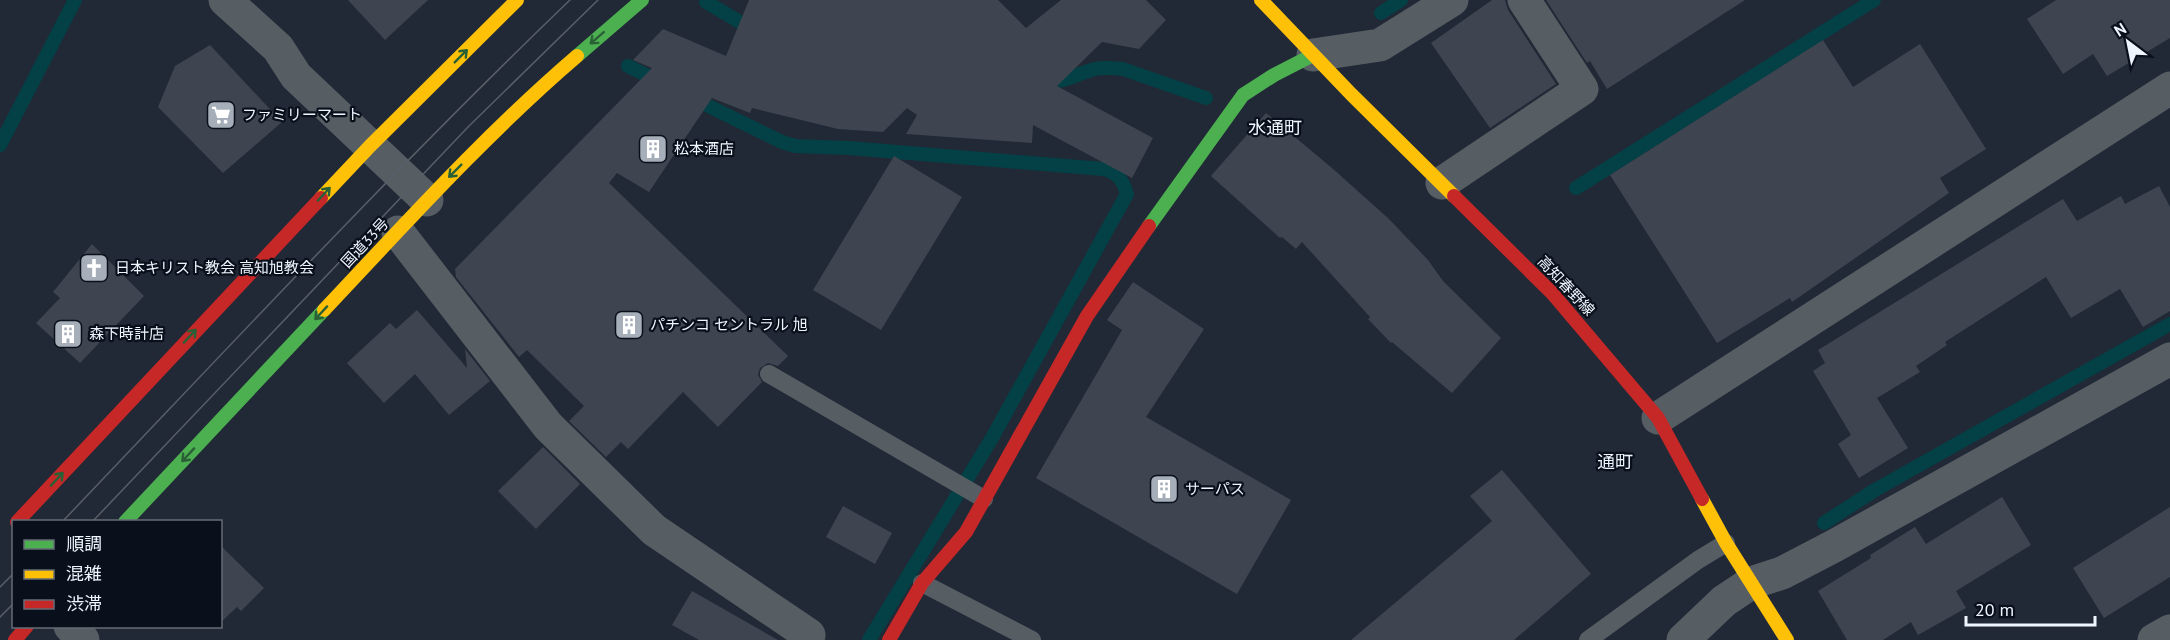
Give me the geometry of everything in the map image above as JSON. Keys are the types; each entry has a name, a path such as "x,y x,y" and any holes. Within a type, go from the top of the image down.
{"main road":[{"path":"19,520 370,146 518,0"},
{"name":"国道33号","path":"127,520 427,200 529,97 642,0"},
{"name":"高知春野線","path":"1261,0 1313,55 1552,293 1658,418 1726,543 1787,640"},
{"path":"889,640 922,583 966,532 1087,316 1181,179 1243,95 1274,75 1313,55"},
{"path":"15,640 26,628"}],"street":[{"path":"225,0 278,48 296,76 427,200"},
{"path":"1313,55 1380,45 1452,0"},
{"path":"1442,183 1582,89 1524,0"},
{"path":"1658,418 2170,88"},
{"path":"398,232 548,426 654,530 809,635"},
{"path":"1683,640 1724,601 1751,583 1782,573 1834,546 2170,359"},
{"path":"71,628 83,640"},
{"path":"2154,640 2170,631"}],"lane":[{"path":"769,374 984,499"},
{"path":"1588,640 1698,560 1726,543"},
{"path":"922,583 1032,640"}],"building":[{"path":"348,0 428,0 385,40"},
{"path":"749,0 998,0 1026,28 1061,0 1146,0 1166,20 1139,49 1102,42 1057,86 1153,138 1132,178 1033,125 1032,143 906,134 917,115 907,108 883,132 838,129 752,108 750,113 712,98 649,192 617,173 609,183 788,356 778,366 768,363 760,368 758,375 762,382 718,427 683,392 628,449 621,442 606,457 569,421 584,406 527,350 519,357 456,277 455,269 652,68 633,60 663,29 726,56"},
{"path":"1492,0 1505,0 1508,10 1556,84 1490,128 1431,43"},
{"path":"1546,0 1745,0 1607,89 1590,61 1587,63"},
{"path":"2056,0 2170,0 2170,38 2107,76 2093,54 2063,74 2027,19"},
{"path":"1823,40 1853,87 1920,44 1986,149 1940,178 1949,193 1792,302 1790,298 1717,343 1610,175"},
{"name":"ファミリーマート","path":"210,45 282,122 223,173 158,107 175,66"},
{"path":"1266,113 1389,219 1428,260 1443,281 1501,338 1452,393 1391,343 1302,242 1296,249 1282,237 1280,238 1211,176"},
{"path":"894,156 962,197 881,330 813,290"},
{"path":"2159,186 2170,207 2170,311 2143,327 2120,289 2071,318 2046,277 1945,342 1947,345 1916,366 1920,372 1877,398 1908,448 1859,478 1838,444 1851,435 1813,371 1825,363 1818,350 2063,199 2077,221 2121,196 2125,204"},
{"name":"日本キリスト教会 高知旭教会","path":"92,244 144,296 80,363 36,323 60,298 53,292"},
{"name":"サーパス","path":"1133,282 1204,329 1146,417 1291,500 1237,594 1036,478 1122,330 1107,320"},
{"path":"417,310 467,368 465,349 490,381 449,415 415,374 384,403 347,363 390,323 396,329"},
{"path":"543,447 580,484 536,529 498,491"},
{"path":"1502,470 1591,574 1514,640 1351,640 1492,521 1470,496"},
{"path":"2002,497 2031,545 1956,591 1966,608 1918,635 1911,622 1883,640 1847,640 1818,591 1915,527 1926,544"},
{"path":"843,506 892,533 875,564 826,537"},
{"path":"2170,507 2170,577 2104,618 2073,568"},
{"path":"222,547 264,588 241,611 237,607 222,621"},
{"path":"692,591 778,640 699,640 672,625"}],"waterway":[{"path":"0,145 75,0"},
{"path":"1381,13 1401,0"},
{"path":"1576,188 1874,0"},
{"path":"706,2 755,31"},
{"path":"628,66 662,83"},
{"path":"1044,82 1064,80 1098,68 1123,69 1206,98"},
{"path":"692,98 782,142 795,146 849,148 1103,169 1116,175 1127,194 992,438 869,640"},
{"path":"1824,523 1875,490 2170,324"}],"tram line":[{"path":"64,520 440,128 570,0"},
{"path":"94,520 469,126 598,0"},
{"path":"0,587 12,575"},
{"path":"0,617 12,605"}],"traffic: fast":[{"path":"577,56 642,0"},
{"path":"1149,226 1243,95 1274,75 1313,55"},
{"path":"127,520 324,310"}],"traffic: slow":[{"path":"321,198 517,0"},
{"path":"1261,0 1351,94 1454,196"},
{"path":"324,310 479,148 577,56"},
{"path":"1702,499 1726,543 1787,640"}],"traffic: jam":[{"path":"1454,196 1552,293 1658,418 1702,499"},
{"path":"19,520 321,198"},
{"path":"889,640 922,583 966,532 1087,316 1149,226"},
{"path":"15,640 25,628"}],"place":[{"name":"ファミリーマート","path":"221,115"},
{"name":"松本酒店","path":"653,149"},
{"name":"日本キリスト教会 高知旭教会","path":"94,268"},
{"name":"パチンコ セントラル 旭","path":"629,325"},
{"name":"森下時計店","path":"68,334"},
{"name":"サーパス","path":"1164,489"}],"district":[{"name":"水通町","path":"1275,128"},
{"name":"通町","path":"1615,462"}]}
